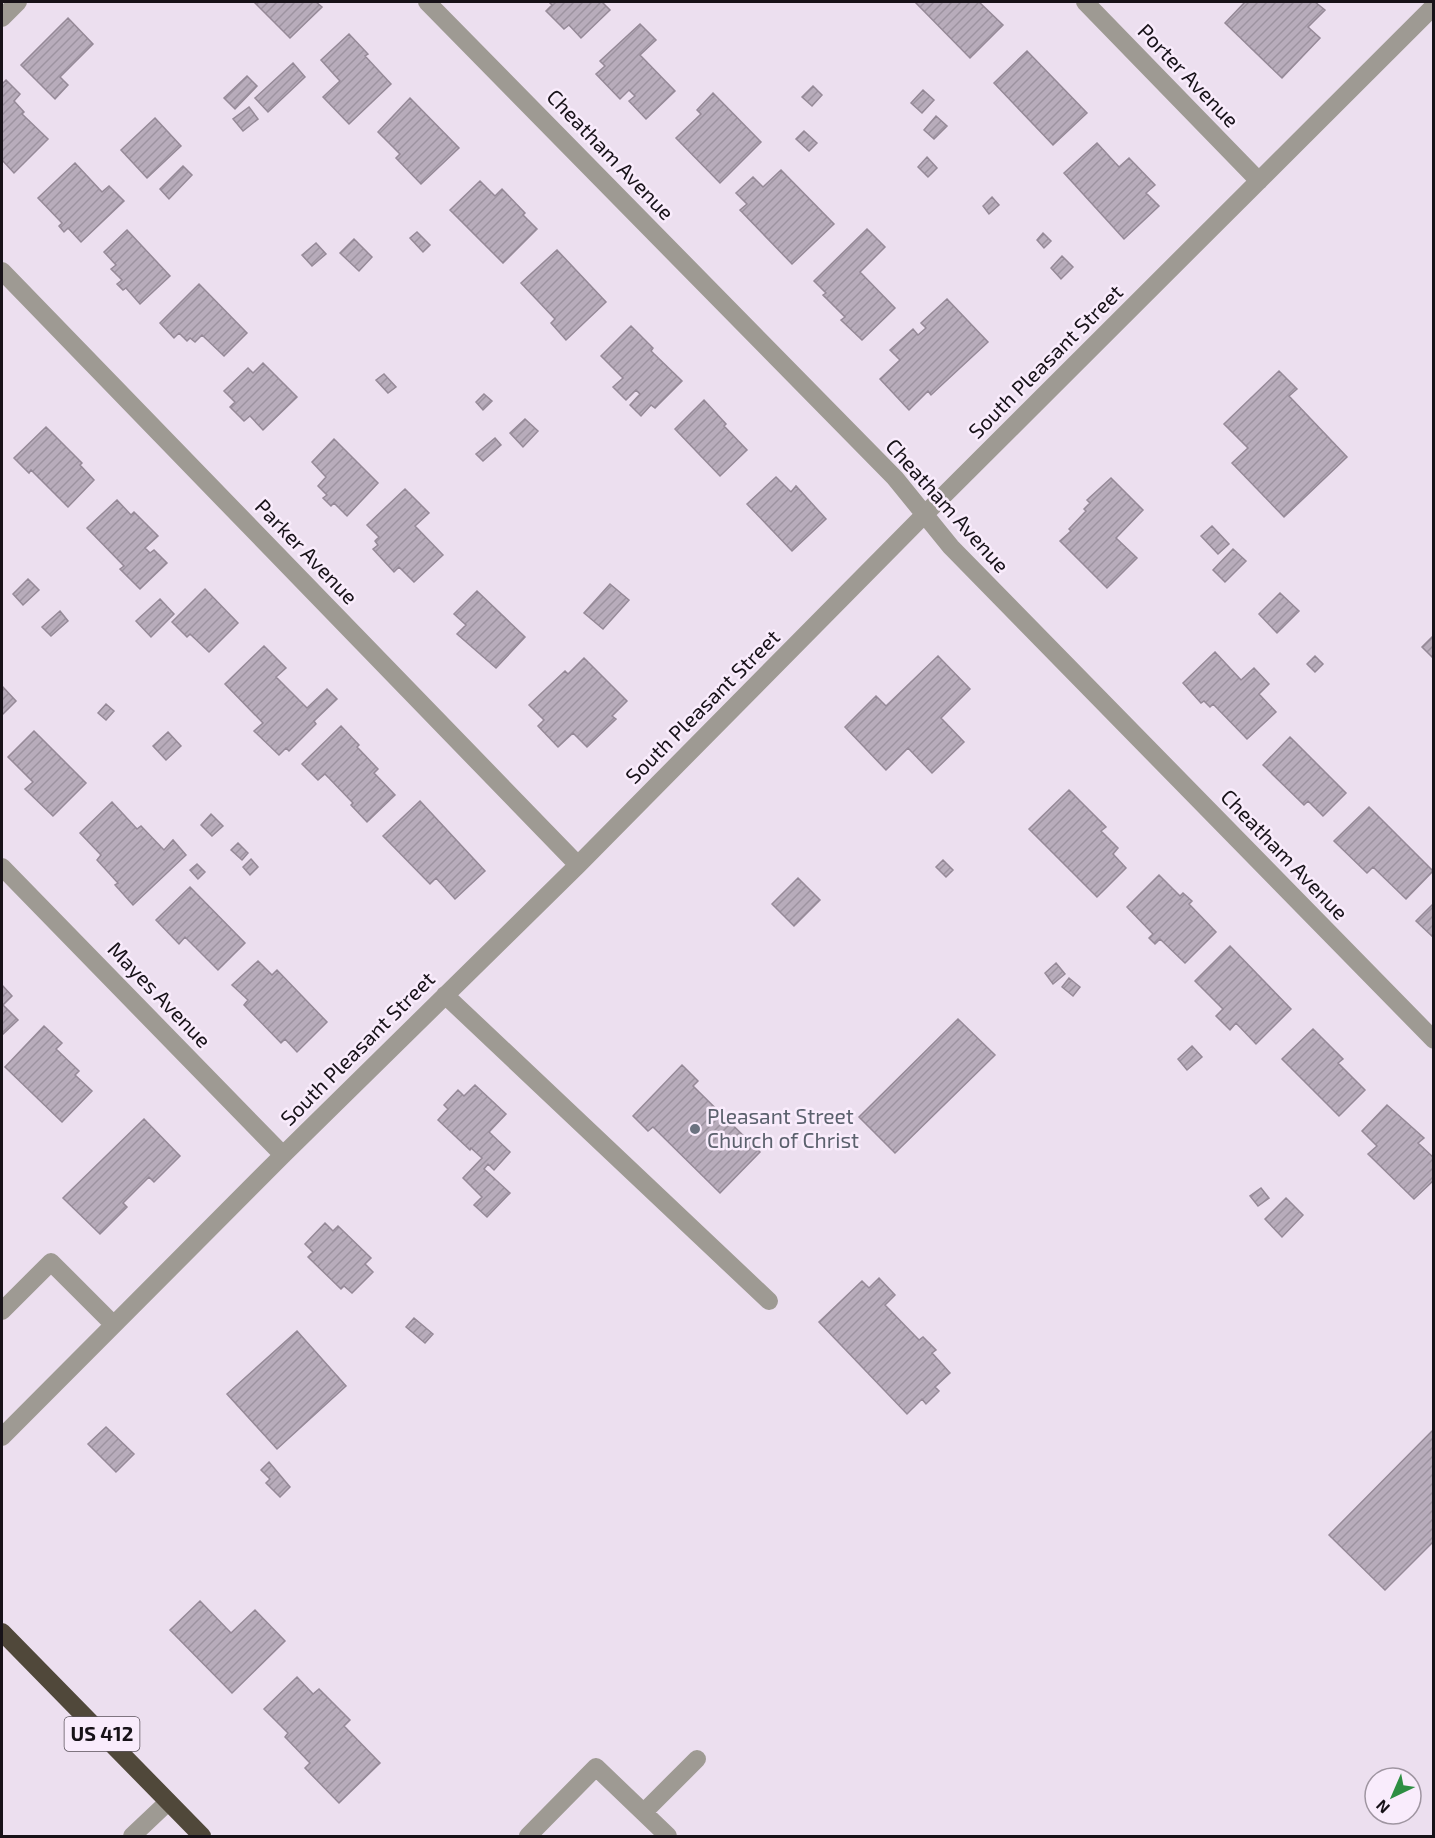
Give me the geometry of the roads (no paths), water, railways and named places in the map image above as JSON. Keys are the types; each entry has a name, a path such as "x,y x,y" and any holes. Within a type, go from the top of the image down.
{"highway":[{"name":"US 412","path":"2,1632 202,1836"}],"street":[{"path":"2,18 18,2"},
{"name":"Cheatham Avenue","path":"428,2 895,478 951,548 1434,1040"},
{"name":"Porter Avenue","path":"1085,2 1259,181"},
{"name":"South Pleasant Street","path":"2,1437 113,1324 578,865 924,515 1434,6"},
{"name":"Parker Avenue","path":"2,271 578,865"},
{"name":"Mayes Avenue","path":"2,867 284,1155"},
{"path":"445,995 769,1301"},
{"path":"2,1311 51,1262 113,1324"},
{"path":"644,1812 697,1759"},
{"path":"528,1836 596,1767 668,1836"},
{"path":"132,1836 168,1802"}],"place":[{"name":"Pleasant Street Church of Christ","path":"695,1129"}]}
